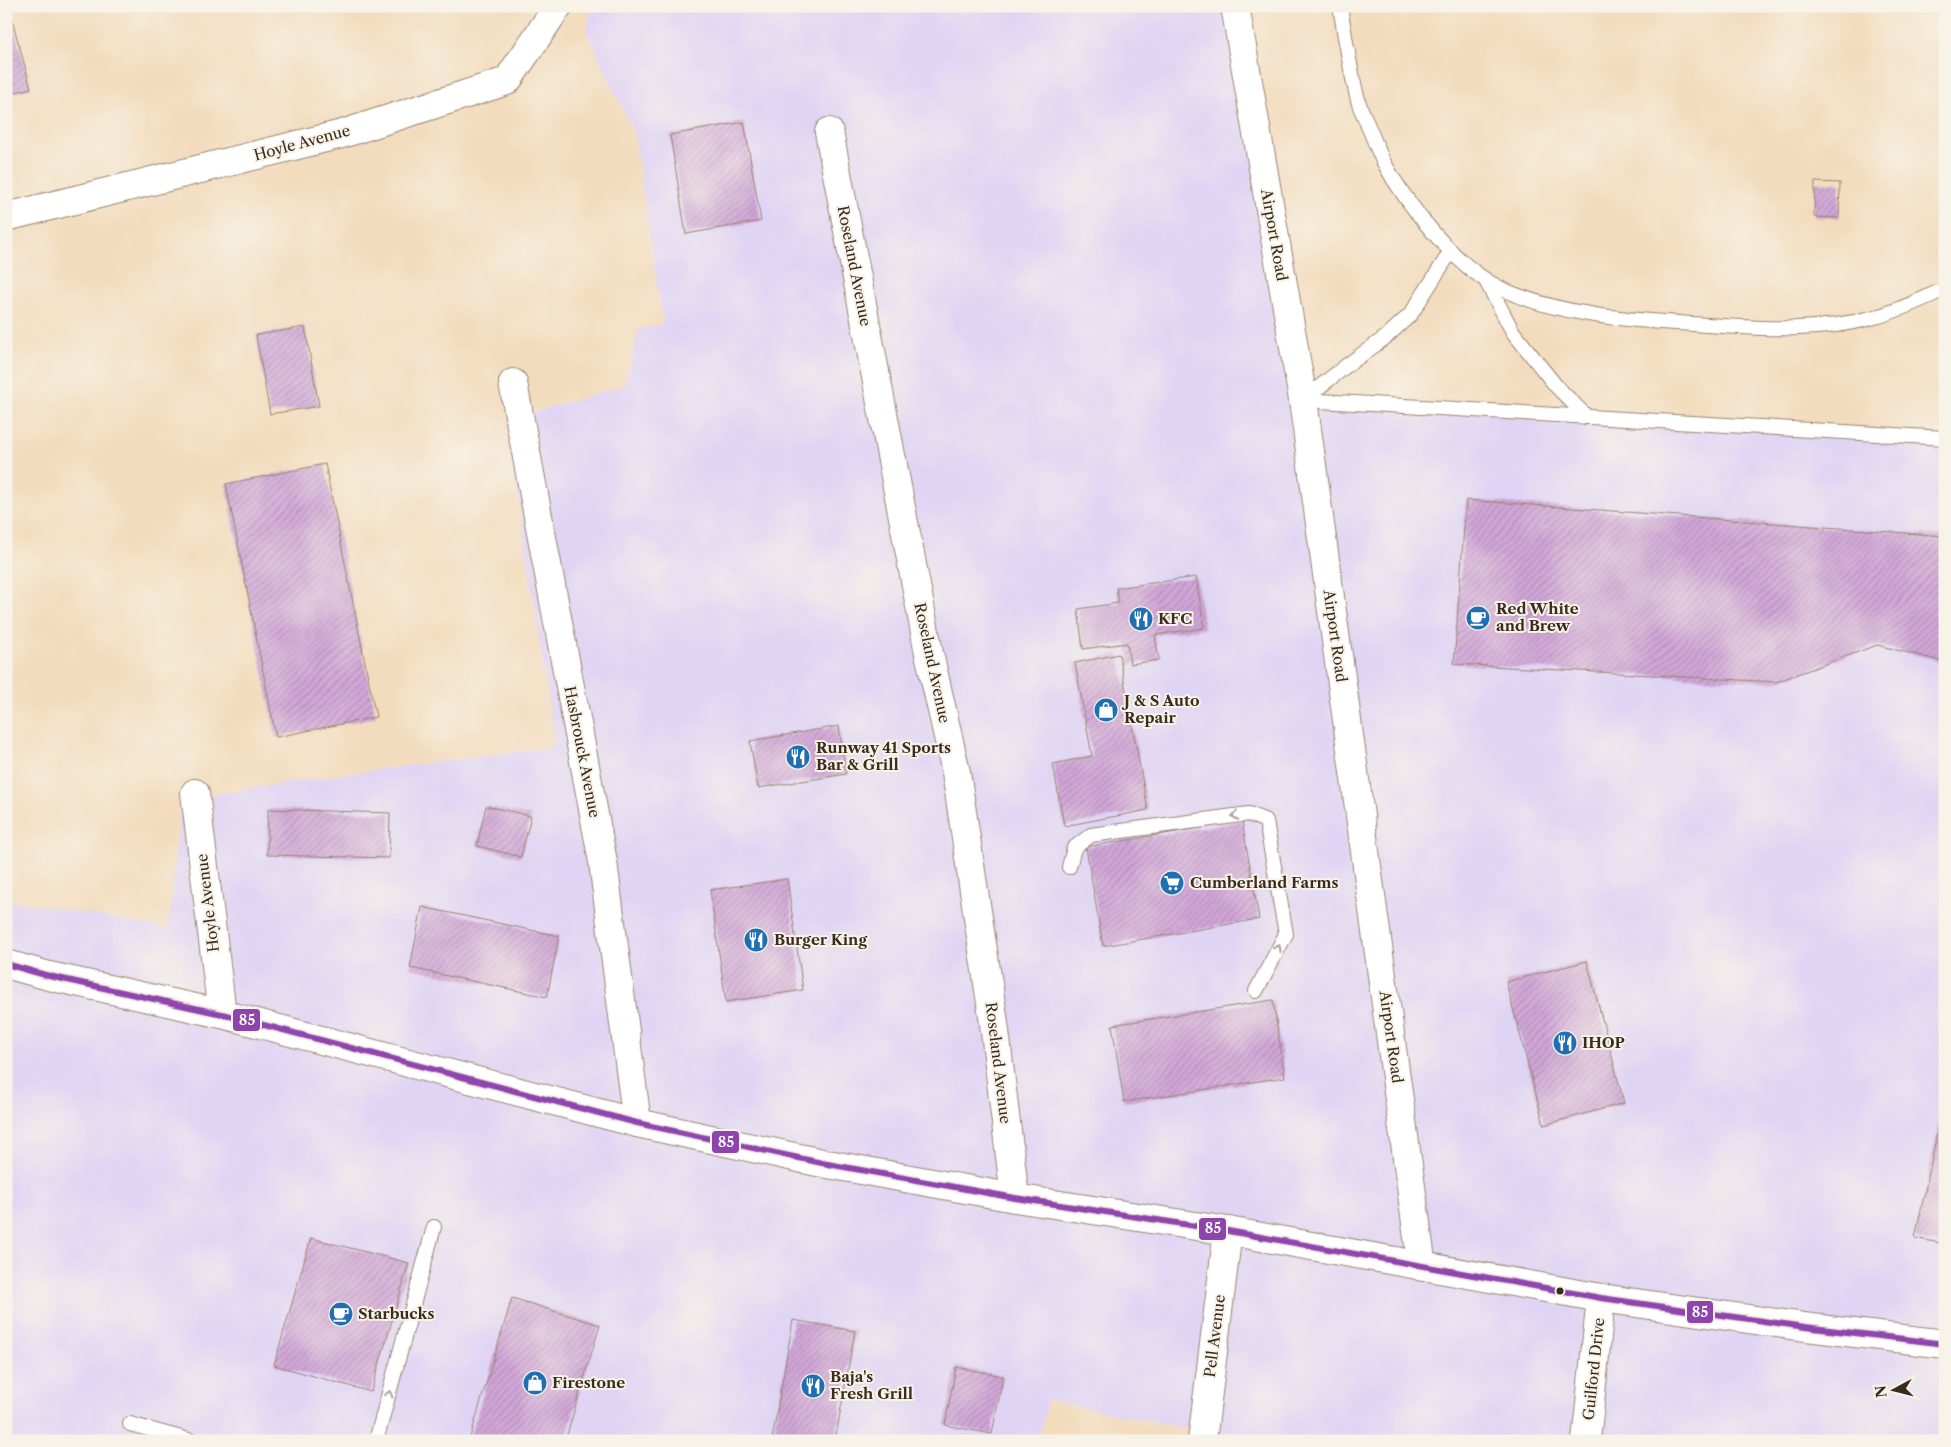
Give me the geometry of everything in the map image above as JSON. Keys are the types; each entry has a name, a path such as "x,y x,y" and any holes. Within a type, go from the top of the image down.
{"main road":[{"name":"Hoyle Avenue","path":"6,218 342,134 506,81 558,6"},
{"name":"Airport Road","path":"1235,6 1303,400 1422,1267"},
{"name":"Roseland Avenue","path":"829,132 929,653 956,772 994,1023 1015,1198"},
{"name":"Hasbrouck Avenue","path":"513,383 603,862 637,1123"},
{"name":"Hoyle Avenue","path":"195,793 222,1014"},
{"path":"6,964 49,976 222,1014 637,1123 822,1163 1015,1198 1228,1232 1601,1298 1805,1327 1945,1344"},
{"name":"Pell Avenue","path":"1202,1441 1228,1232"},
{"name":"Guilford Drive","path":"1586,1441 1601,1298"}],"lane":[{"path":"1340,6 1358,101 1382,159 1414,207 1451,251 1467,266 1500,288 1521,297 1580,313 1630,319 1772,329 1812,328 1874,318 1896,311 1945,289"},
{"path":"1303,400 1346,366 1386,338 1411,314 1451,251"},
{"path":"1485,278 1513,332 1556,386 1587,417"},
{"path":"1303,400 1945,438"},
{"path":"1069,867 1074,848 1091,835 1248,814 1266,821 1286,934 1256,991"},
{"path":"376,1441 434,1227"},
{"path":"130,1424 192,1441"}],"shaded area":[{"path":"593,6 1235,6 1302,400 1945,439 1945,1441 1246,1441 1048,1400 1038,1441 6,1441 6,899 168,929 181,799 373,770 555,747 507,420 624,386 639,329 663,324 634,133 586,30"}],"building":[{"path":"6,6 8,6 31,88 6,95"},
{"path":"744,122 761,221 686,234 670,135"},
{"path":"1815,182 1840,183 1839,218 1814,217"},
{"path":"305,327 319,406 270,414 256,335"},
{"path":"325,464 376,717 276,737 226,484"},
{"path":"1466,500 1945,536 1945,662 1877,645 1776,682 1454,664"},
{"name":"KFC","path":"1196,577 1204,628 1155,635 1159,660 1130,664 1127,643 1083,649 1078,609 1119,603 1116,588"},
{"name":"J & S Auto Repair","path":"1119,654 1148,810 1064,826 1053,764 1092,756 1075,663"},
{"name":"Runway 41 Sports Bar & Grill","path":"839,726 846,774 758,788 750,741"},
{"path":"486,806 531,816 521,857 477,846"},
{"path":"268,809 390,813 389,858 267,855"},
{"name":"Cumberland Farms","path":"1242,821 1259,919 1103,946 1086,847"},
{"name":"Burger King","path":"787,879 803,990 726,1002 710,890"},
{"path":"422,907 559,936 547,997 410,968"},
{"name":"IHOP","path":"1587,961 1624,1103 1544,1125 1506,982"},
{"path":"1273,1000 1285,1077 1124,1102 1112,1025"},
{"path":"1945,1102 1945,1244 1915,1238"},
{"name":"Starbucks","path":"311,1238 409,1263 371,1392 274,1365"},
{"name":"Firestone","path":"512,1298 600,1325 565,1441 469,1441"},
{"name":"Baja's Fresh Grill","path":"793,1320 855,1331 835,1441 772,1440"},
{"path":"956,1367 1003,1376 992,1434 945,1425"}],"transit line":[{"name":"85","path":"6,964 49,976 222,1014 637,1123 822,1163 1015,1198 1228,1231 1601,1298 1805,1327 1945,1344"}],"place":[{"name":"Red White and Brew","path":"1478,618"},
{"name":"KFC","path":"1141,619"},
{"name":"J & S Auto Repair","path":"1106,710"},
{"name":"Runway 41 Sports Bar & Grill","path":"798,757"},
{"name":"Cumberland Farms","path":"1172,883"},
{"name":"Burger King","path":"756,940"},
{"name":"IHOP","path":"1565,1043"},
{"name":"Starbucks","path":"341,1314"},
{"name":"Firestone","path":"535,1383"},
{"name":"Baja's Fresh Grill","path":"813,1386"}]}
